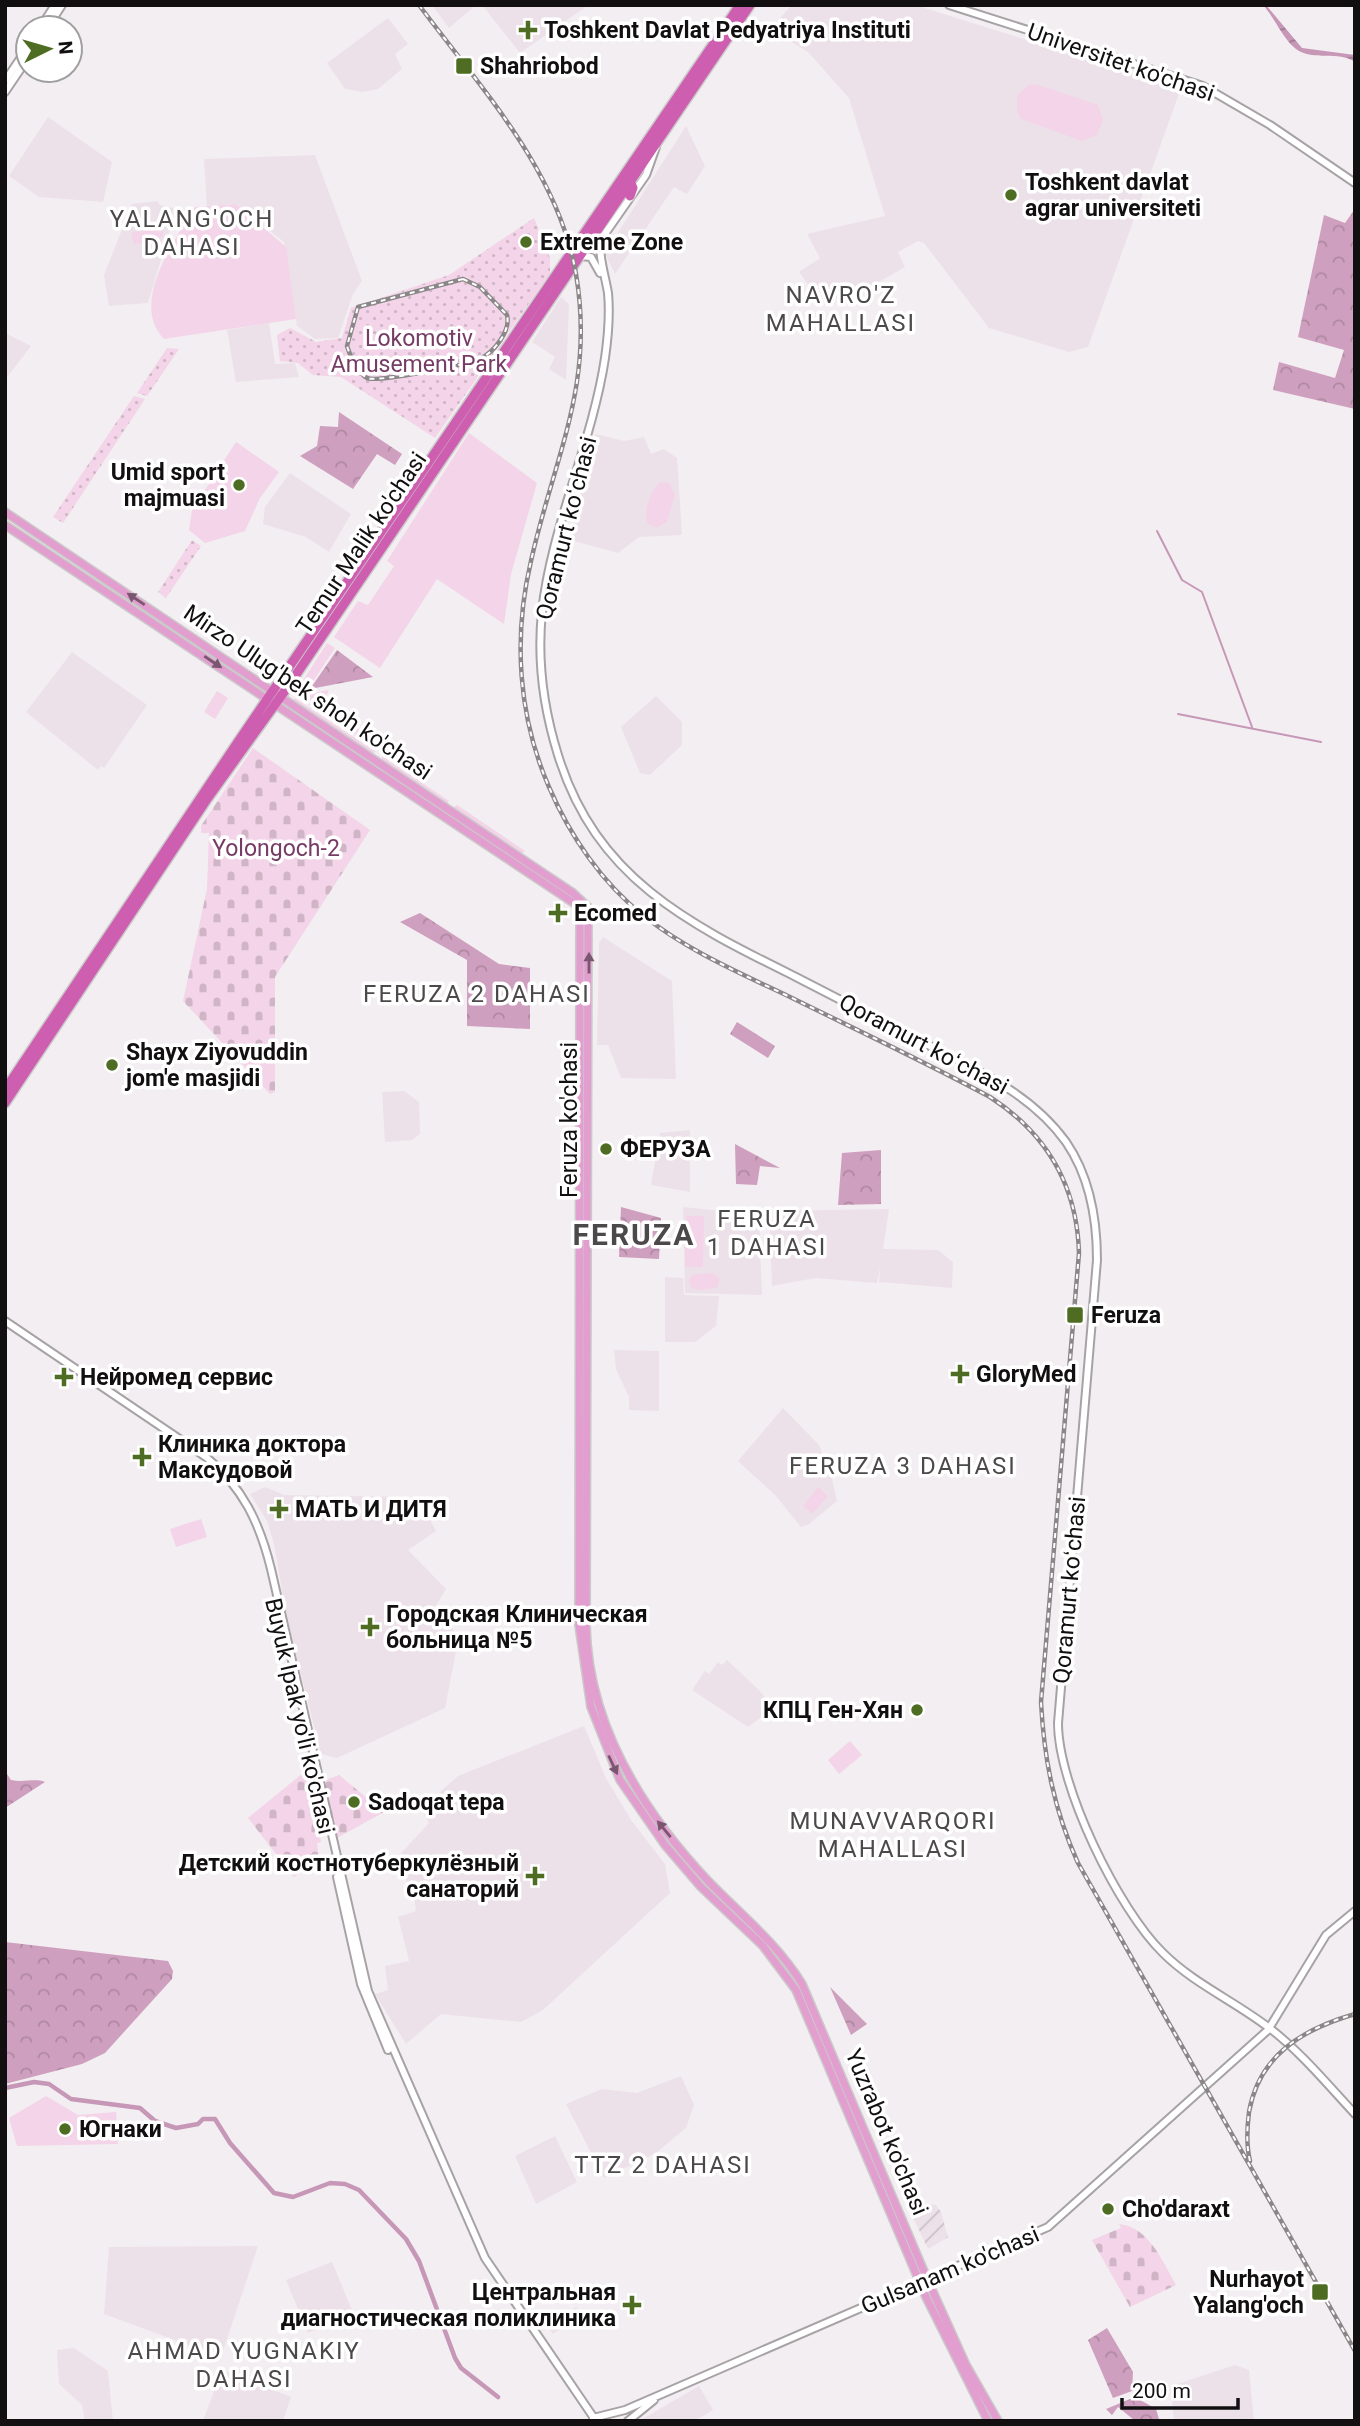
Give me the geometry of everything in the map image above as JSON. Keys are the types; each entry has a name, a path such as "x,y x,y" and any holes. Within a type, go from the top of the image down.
{"highway":[{"name":"Temur Malik ko'chasi","path":"626,180 658,141 747,7"},
{"name":"Temur Malik ko'chasi","path":"428,472 747,7"},
{"path":"626,180 631,196"},
{"name":"Temur Malik ko'chasi","path":"5,1090 578,257 590,234"},
{"name":"Temur Malik ko'chasi","path":"5,1103 274,698"}],"main road":[{"name":"Universitet ko'chasi","path":"949,5 1203,86 1270,125 1355,183"},
{"name":"Qoramurt koʻchasi","path":"658,141 648,170 599,242 608,294 605,361 590,432 542,608 540,646 545,695 565,776 580,808 600,838 650,895 718,938 1011,1089 1049,1121 1079,1164 1096,1223 1097,1260 1058,1723 1062,1758 1076,1804 1095,1848 1153,1943 1171,1961 1269,2029 1355,2115"},
{"name":"Qoramurt koʻchasi","path":"590,234 605,295 602,359 589,424 545,586 540,619 543,696 564,777 585,820 613,857 649,896 716,940 999,1084 1046,1122 1077,1164 1094,1222 1095,1261 1058,1702 1056,1731 1060,1758 1082,1825 1126,1907 1151,1944 1180,1970 1269,2029"},
{"path":"578,257 587,255 595,260"},
{"name":"Mirzo Ulug'bek shoh ko'chasi","path":"5,512 189,635 274,698 583,908"},
{"name":"Mirzo Ulug'bek shoh ko'chasi","path":"5,525 184,643 274,698"},
{"path":"63,563 69,555"},
{"path":"149,620 155,612"},
{"path":"184,643 189,635"},
{"name":"Mirzo Ulug'bek shoh ko'chasi","path":"339,742 583,908"},
{"name":"Feruza ko'chasi","path":"583,908 580,925 582,1577 587,1655 595,1693 609,1735 644,1802 704,1884"},
{"name":"Feruza ko'chasi","path":"583,908 589,1023 583,1297"},
{"path":"580,1022 584,1020 589,1023"},
{"name":"Buyuk Ipak yo'li ko'chasi","path":"5,1323 197,1450 228,1477 244,1497 256,1520 268,1556 316,1776 368,1991 405,2084 485,2258 593,2420"},
{"name":"Yuzrabot ko'chasi","path":"704,1884 787,1976 803,2004 831,2058 924,2283 988,2421"},
{"name":"Gulsanam ko'chasi","path":"593,2420 659,2395 924,2283 1048,2227 1269,2029 1325,1935 1355,1911"},
{"name":"Gulsanam ko'chasi","path":"628,2421 659,2395"},
{"name":"Yuzrabot ko'chasi","path":"978,2396 998,2421"}],"shaded area":[{"path":"432,5 476,5 449,28"},
{"name":"Toshkent Davlat Pedyatriya Instituti","path":"482,5 586,5 587,6 520,53"},
{"name":"Toshkent davlat agrar universiteti","path":"792,5 915,5 1181,88 1088,347 1069,352 989,328 924,243 918,241 898,252 905,267 841,304 837,298 824,305 799,272 820,258 807,234 885,216 849,98 808,52 770,29"},
{"path":"388,18 408,44 395,54 402,69 378,89 363,92 345,89 327,63"},
{"path":"48,117 112,162 103,202 39,197 9,176"},
{"path":"686,126 705,166 687,194 674,187 615,274 605,253"},
{"path":"315,155 362,281 353,294 338,338 315,339 297,326 284,242 236,204 207,206 204,159"},
{"path":"157,201 160,205 173,208 172,223 148,303 109,306 104,275 132,204"},
{"path":"561,297 569,304 566,380 549,369 555,357 532,342"},
{"path":"269,323 275,364 295,363 299,377 236,382 227,330"},
{"path":"5,333 31,346 5,380"},
{"path":"596,434 624,441 644,437 651,454 664,449 677,458 682,535 639,537 618,553 570,540"},
{"path":"290,473 351,514 329,552 306,537 263,524 265,507"},
{"path":"72,652 147,705 104,768 101,766 98,770 26,712"},
{"path":"656,696 682,722 682,745 650,775 640,773 621,727"},
{"path":"603,937 672,981 676,1079 621,1078 608,1045 597,1045 599,943"},
{"path":"404,1091 419,1102 420,1134 412,1140 385,1142 382,1092"},
{"path":"690,1130 690,1192 651,1185 660,1133"},
{"path":"683,1207 759,1215 762,1295 685,1293"},
{"path":"889,1209 883,1249 938,1250 953,1262 952,1288 879,1282 880,1268 877,1283 815,1278 772,1286 769,1211"},
{"path":"665,1277 683,1278 684,1295 719,1296 716,1326 695,1342 665,1342"},
{"path":"614,1350 659,1351 659,1411 629,1410 629,1397 616,1369"},
{"path":"783,1408 819,1445 831,1475 837,1501 809,1524 801,1527 776,1496 738,1461"},
{"name":"Городская Клиническая больница №5","path":"265,1487 284,1495 412,1497 426,1512 436,1531 408,1550 446,1589 434,1609 459,1636 445,1708 337,1758 321,1754 287,1619 274,1544 267,1521 250,1494"},
{"path":"727,1660 774,1708 748,1727 692,1690 705,1671 709,1674 718,1662 722,1665"},
{"name":"Детский костнотуберкулёзный санаторий","path":"584,1726 606,1778 631,1820 665,1864 670,1893 543,2010 521,2022 441,2014 406,2044 375,1994 388,1990 385,1966 409,1961 398,1917 416,1911 413,1889 392,1863 429,1823 421,1809 458,1776"},
{"path":"681,2076 694,2105 686,2128 656,2153 604,2178 566,2104 602,2089 637,2093"},
{"path":"555,2136 577,2182 536,2204 515,2156"},
{"path":"924,2203 936,2205 941,2212 948,2237 928,2249 909,2209"},
{"path":"258,2246 221,2357 104,2314 109,2247"},
{"path":"332,2262 354,2315 308,2333 286,2280"},
{"path":"576,2307 582,2314 553,2334 548,2327"},
{"path":"74,2348 108,2371 113,2421 85,2421 82,2405 59,2384 57,2350"},
{"path":"1235,2365 1249,2370 1254,2421 1174,2421 1172,2401 1177,2384"},
{"path":"222,2370 291,2397 283,2421 203,2421"},
{"path":"699,2386 713,2410 694,2421 639,2421"}],"green space":[{"path":"1036,84 1098,105 1103,120 1097,135 1082,141 1021,119 1017,112 1017,96 1028,85"},
{"path":"236,204 286,247 296,319 164,339 154,324 151,308 153,290 167,254 195,207"},
{"path":"1355,209 1355,409 1273,390 1279,362 1335,378 1344,350 1298,337 1324,215 1345,223"},
{"name":"Lokomotiv Amusement Park","path":"534,218 550,258 550,273 435,438 341,377 313,375 298,363 280,361 277,335 290,328 316,342 342,338 351,308 449,275"},
{"path":"162,222 163,237 155,238 155,242 133,244 132,232 154,230 154,223"},
{"path":"167,348 179,349 147,396 137,393"},
{"path":"134,396 145,399 63,523 53,517"},
{"path":"339,412 402,454 395,465 377,454 353,489 300,456 317,446 320,426 338,427"},
{"path":"469,433 537,483 511,574 504,624 437,579 380,668 334,637 358,601 368,605 394,566 387,561"},
{"name":"Umid sport majmuasi","path":"236,442 279,472 260,498 245,531 205,543 189,530 192,510"},
{"path":"661,482 669,483 675,494 667,522 656,528 648,524 647,507 651,495"},
{"path":"192,540 201,546 166,598 158,592"},
{"path":"327,643 335,648 308,689 297,690"},
{"path":"337,650 373,677 310,689"},
{"path":"329,690 322,705 381,744 378,750 296,696"},
{"path":"217,691 228,698 215,719 204,712"},
{"path":"295,698 376,752 371,754 293,702"},
{"name":"Yolongoch-2","path":"253,748 370,830 275,977 275,1092 270,1094 183,1001 207,889 209,833 201,833 201,826"},
{"path":"382,756 449,801 446,805 382,762"},
{"path":"457,805 525,851 521,854 452,808"},
{"path":"420,913 499,964 530,968 530,1029 467,1026 467,960 400,922"},
{"path":"737,1022 775,1046 768,1058 730,1034"},
{"path":"735,1144 780,1168 760,1166 757,1185 736,1184"},
{"path":"881,1150 881,1204 838,1205 842,1153"},
{"path":"621,1207 661,1218 659,1259 619,1257"},
{"path":"686,1216 704,1216 703,1267 685,1267"},
{"path":"713,1273 720,1279 717,1288 697,1290 691,1287 689,1281 692,1275"},
{"path":"818,1487 828,1496 812,1514 803,1506"},
{"path":"201,1519 207,1537 176,1547 170,1529"},
{"path":"850,1741 862,1755 839,1774 828,1760"},
{"path":"303,1773 307,1780 321,1842 317,1843 319,1858 294,1877 248,1818"},
{"path":"7,1774 11,1780 45,1782 5,1808"},
{"path":"339,1775 384,1812 337,1838 323,1781"},
{"path":"5,1942 168,1961 173,1971 172,1979 105,2053 82,2064 5,2084"},
{"path":"830,1987 867,2024 851,2035"},
{"name":"Югнаки","path":"46,2096 78,2115 116,2112 118,2144 17,2146 9,2118"},
{"path":"1119,2224 1130,2227 1147,2239 1176,2285 1130,2307 1092,2240 1121,2228"},
{"path":"1107,2328 1133,2372 1132,2391 1113,2398 1088,2340"},
{"path":"1135,2397 1156,2409 1159,2419 1134,2420 1118,2407 1112,2415 1106,2409"}],"water":[{"path":"1263,5 1266,5 1302,48 1355,55 1355,62 1341,57 1310,55 1296,49"}],"waterway":[{"path":"1157,531 1182,580 1202,592 1252,727"},
{"path":"1178,714 1321,742"},
{"path":"5,2088 34,2082 49,2084 71,2099 140,2108 155,2121 176,2128 198,2124 203,2119 215,2119 230,2143 274,2193 293,2197 330,2183 345,2184 359,2190 406,2239 419,2261 461,2368 498,2397"}],"railway":[{"path":"419,5 491,99 534,165 567,236 576,274 580,314 576,387 531,561 522,618 525,704 539,760 549,787 577,841 601,874 629,903 661,929 715,961 990,1097 1028,1127 1055,1163 1072,1205 1079,1253 1041,1702 1048,1764 1057,1804 1078,1863 1355,2351"},
{"path":"463,279 480,287 507,315 504,334 491,351 480,359 404,376 374,379 367,378 360,372 347,346 358,307 463,279"},
{"path":"1250,2161 1247,2136 1249,2112 1262,2075 1286,2047 1301,2037 1355,2014"}],"place":[{"name":"Toshkent Davlat Pedyatriya Instituti","path":"528,30"},
{"name":"Shahriobod","path":"464,66"},
{"name":"Toshkent davlat agrar universiteti","path":"1011,195"},
{"name":"Extreme Zone","path":"526,242"},
{"name":"Umid sport majmuasi","path":"239,485"},
{"name":"Ecomed","path":"558,913"},
{"name":"Shayx Ziyovuddin jom'e masjidi","path":"112,1065"},
{"name":"ФЕРУЗА","path":"606,1149"},
{"name":"Feruza","path":"1075,1315"},
{"name":"GloryMed","path":"960,1374"},
{"name":"Нейромед сервис","path":"64,1377"},
{"name":"Клиника доктора Максудовой","path":"142,1457"},
{"name":"МАТЬ И ДИТЯ","path":"279,1509"},
{"name":"Городская Клиническая больница №5","path":"370,1627"},
{"name":"КПЦ Ген-Хян","path":"917,1710"},
{"name":"Sadoqat tepa","path":"354,1802"},
{"name":"Детский костнотуберкулёзный санаторий","path":"535,1876"},
{"name":"Югнаки","path":"65,2129"},
{"name":"Cho'daraxt","path":"1108,2209"},
{"name":"Nurhayot Yalang'och","path":"1320,2292"},
{"name":"Центральная диагностическая поликлиника","path":"632,2305"}],"district":[{"name":"YALANG'OCH DAHASI","path":"192,233"},
{"name":"NAVRO'Z MAHALLASI","path":"841,309"},
{"name":"FERUZA 2 DAHASI","path":"477,994"},
{"name":"FERUZA 1 DAHASI","path":"767,1233"},
{"name":"FERUZA","path":"634,1235"},
{"name":"FERUZA 3 DAHASI","path":"903,1466"},
{"name":"MUNAVVARQORI MAHALLASI","path":"893,1835"},
{"name":"TTZ 2 DAHASI","path":"663,2165"},
{"name":"AHMAD YUGNAKIY DAHASI","path":"244,2365"}]}
